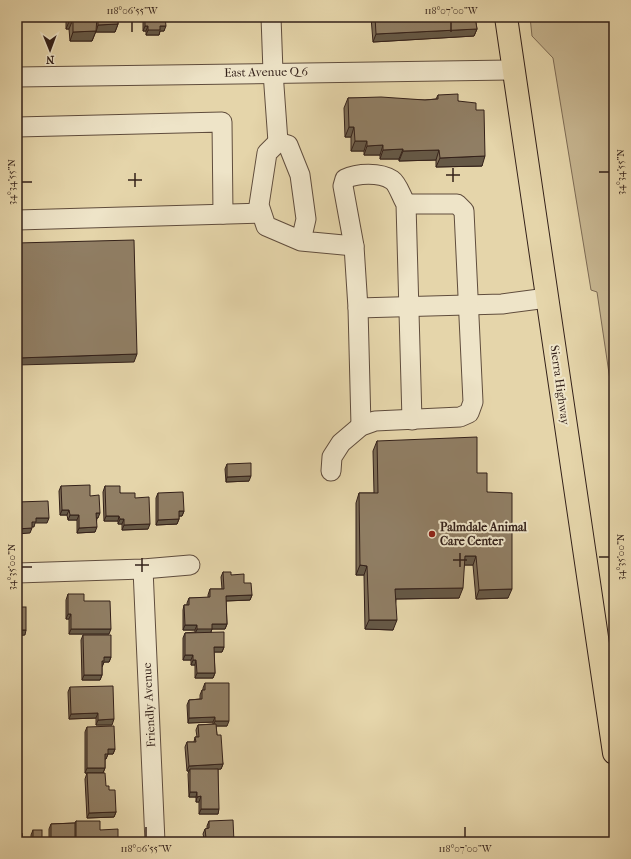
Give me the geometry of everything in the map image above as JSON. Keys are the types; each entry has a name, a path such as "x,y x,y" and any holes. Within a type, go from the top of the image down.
{"main road":[{"name":"Sierra Highway","path":"506,17 614,753"}],"street":[{"path":"271,17 278,142 267,153 259,205 261,213 266,226 301,241 354,246"},
{"name":"East Avenue Q 6","path":"17,77 273,72 514,70"},
{"path":"17,127 222,122 223,214"},
{"path":"278,142 288,145 300,175 306,219 301,241"},
{"path":"361,426 358,308 354,246 343,186 346,179 352,175 378,175 392,180 406,204 412,420"},
{"path":"331,471 332,457 341,443 361,426 375,421 460,417 469,413 473,402 464,211 457,204 406,204"},
{"path":"17,220 261,213"},
{"path":"358,308 469,306 502,304 547,298"},
{"path":"17,573 143,569 190,565"},
{"name":"Friendly Avenue","path":"143,569 155,842"}],"shaded area":[{"path":"530,17 613,17 614,407 597,292 591,290 553,58 532,36"}],"building":[{"path":"17,17 19,17 19,43 17,43"},
{"path":"70,17 97,17 96,31 73,32 73,19 70,19"},
{"path":"98,17 118,17 118,24 98,25"},
{"path":"145,17 165,17 166,26 160,26 160,30 148,30 148,26 145,26"},
{"path":"375,17 475,17 477,29 376,34"},
{"path":"458,94 458,101 476,103 476,110 484,110 485,156 440,158 439,150 383,150 383,145 367,146 367,141 355,141 354,127 349,127 348,98 381,97 425,100 438,99 438,95"},
{"path":"134,240 137,354 17,358 17,243"},
{"name":"Palmdale Animal Care Center","path":"477,437 477,473 487,473 487,492 512,493 512,589 479,590 476,556 465,556 463,588 395,589 397,620 369,620 367,566 360,565 359,493 378,493 377,441"},
{"path":"251,463 251,476 227,477 227,464"},
{"path":"90,485 90,496 99,495 100,513 96,513 97,527 79,528 79,515 70,515 69,510 62,510 61,486"},
{"path":"105,486 120,486 120,493 135,493 135,498 149,497 150,524 124,525 124,519 120,519 119,516 106,516"},
{"path":"183,492 184,511 179,511 179,519 158,520 158,493"},
{"path":"48,501 49,518 36,518 36,522 32,522 32,528 17,529 17,502"},
{"path":"223,572 231,572 231,575 244,574 244,583 251,583 252,595 226,596 227,624 212,624 212,629 197,629 197,625 185,625 184,605 189,605 189,598 210,597 210,589 224,589"},
{"path":"68,594 84,594 84,601 110,601 111,629 71,629 71,614 68,614"},
{"path":"17,607 26,607 26,630 17,630"},
{"path":"224,632 224,647 214,647 215,673 197,673 196,660 193,660 193,655 185,655 185,633"},
{"path":"83,635 111,635 111,657 104,657 104,661 102,661 102,675 84,675"},
{"path":"205,683 229,683 229,721 215,721 215,717 189,718 189,700 202,699 202,690 205,690"},
{"path":"113,686 114,719 98,720 98,713 71,714 70,687"},
{"path":"18,689 19,716 17,716"},
{"path":"216,724 217,735 221,735 223,764 189,766 187,742 196,742 195,737 199,737 198,725"},
{"path":"114,726 115,749 108,749 108,754 105,754 105,768 87,768 87,727"},
{"path":"190,769 218,769 219,809 201,809 201,796 197,797 197,792 190,792"},
{"path":"87,773 105,773 106,786 109,786 109,790 115,790 116,812 89,813"},
{"path":"18,774 19,790 17,790"},
{"path":"233,820 234,842 192,842 192,838 206,838 205,829 209,828 209,821"},
{"path":"76,821 100,821 100,830 118,829 118,842 76,842"},
{"path":"75,823 75,839 51,840 51,824"},
{"path":"17,824 18,833 22,833 23,842 17,842"},
{"path":"33,830 42,830 42,842 33,842"}],"place":[{"name":"Palmdale Animal Care Center","path":"432,534"}]}
